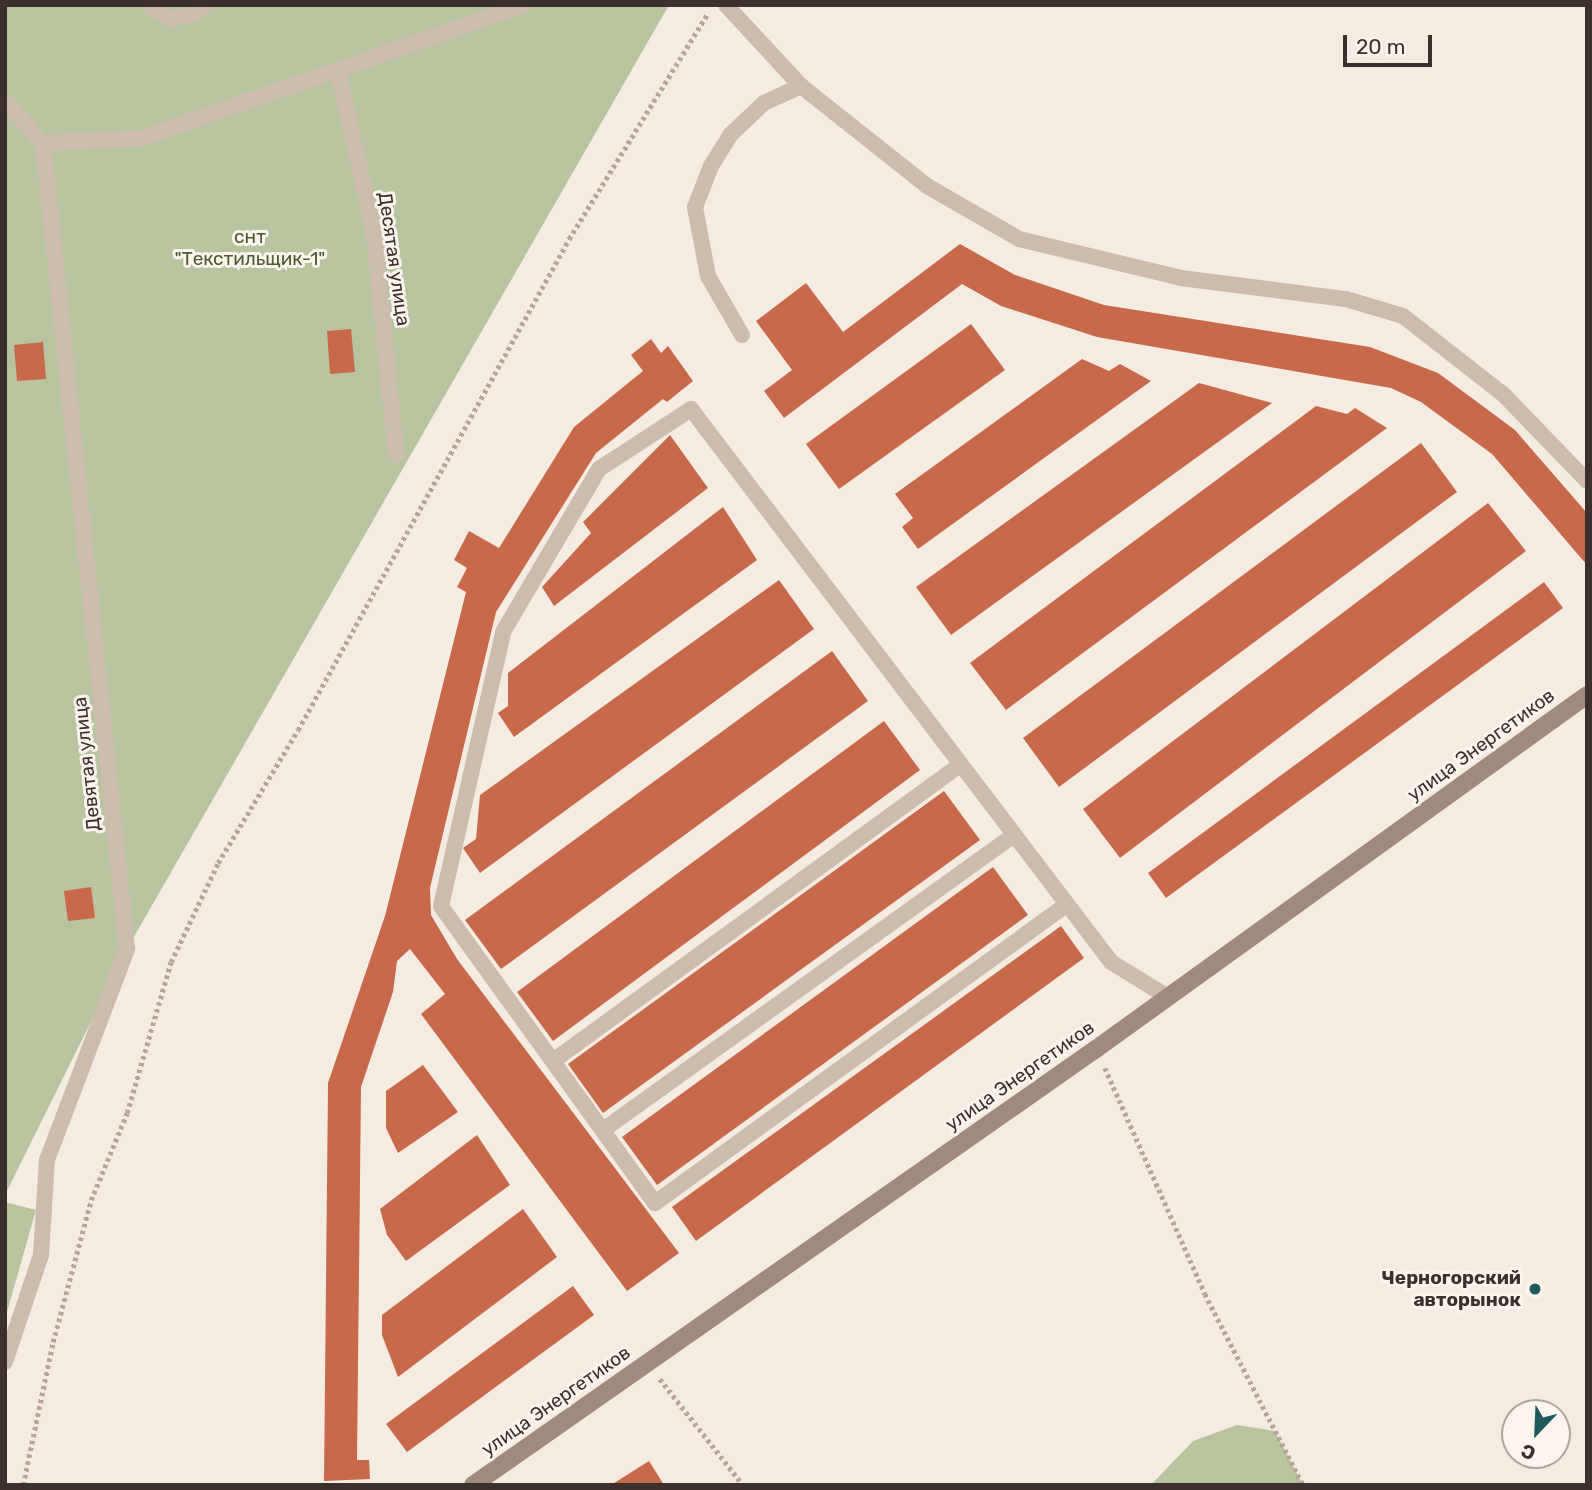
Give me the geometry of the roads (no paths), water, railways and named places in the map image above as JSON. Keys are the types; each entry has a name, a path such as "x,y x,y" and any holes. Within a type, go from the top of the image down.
{"main road":[{"name":"улица Энергетиков","path":"473,1485 1096,1049 1587,695"}],"lane":[{"path":"150,6 170,19 191,15 205,5"},
{"path":"5,101 43,144 142,138 523,5"},
{"path":"726,5 801,86 927,186 1019,239 1181,278 1346,299 1403,316 1503,394 1587,481"},
{"name":"Десятая улица","path":"338,71 374,234 396,455"},
{"path":"742,335 708,276 695,207 711,166 730,135 764,103 801,86"},
{"name":"Девятая улица","path":"5,1362 41,1255 47,1160 127,948 43,144"},
{"path":"1066,905 655,1203 440,906 503,632 599,468 691,409 1111,962 1168,997"},
{"path":"553,1061 960,765"},
{"path":"603,1130 1014,835"}],"place":[{"name":"Черногорский авторынок","path":"1535,1289"}],"park label":[{"name":"снт \"Текстильщик-1\"","path":"250,248"}]}
